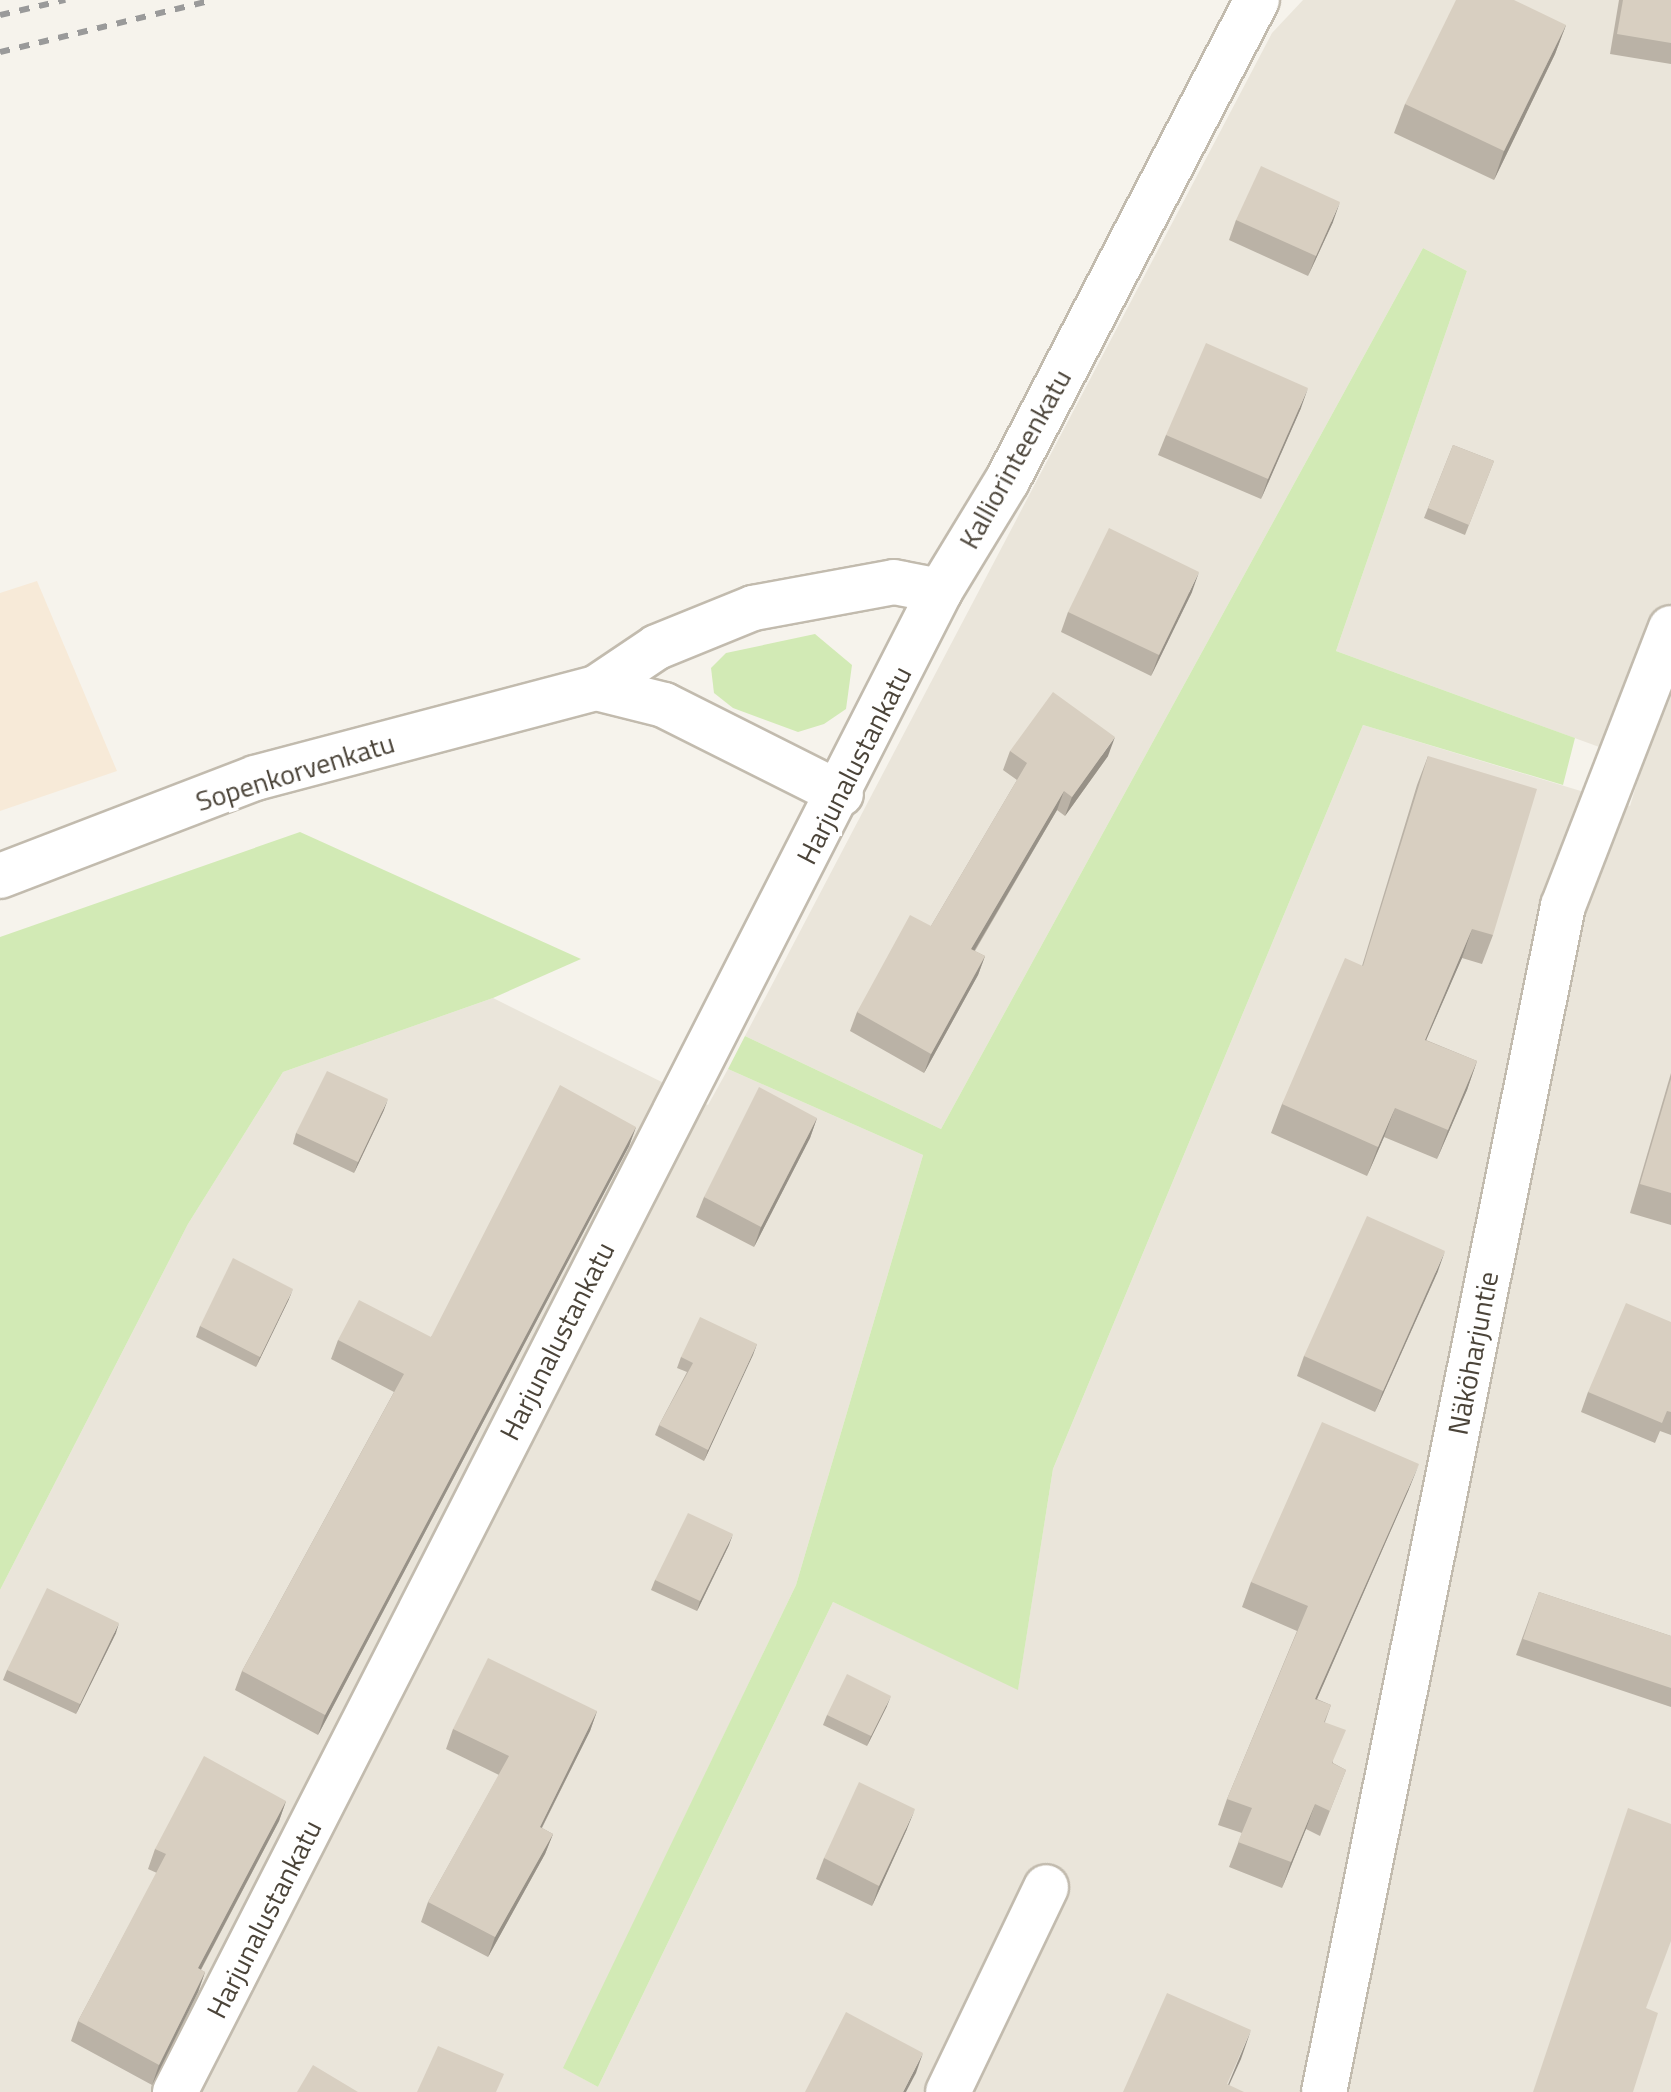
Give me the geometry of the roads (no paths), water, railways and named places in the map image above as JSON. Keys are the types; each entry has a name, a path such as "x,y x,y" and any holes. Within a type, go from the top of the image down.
{"street":[{"name":"Kalliorinteenkatu","path":"940,591 1007,481 1257,0"},
{"path":"596,688 657,647 753,608 894,582 940,591"},
{"name":"Harjunalustankatu","path":"175,2092 705,1047 841,794 940,591"},
{"name":"Näköharjuntie","path":"1324,2092 1563,906 1671,628"},
{"path":"596,688 664,705 841,794"},
{"name":"Sopenkorvenkatu","path":"0,876 255,778 596,688"},
{"path":"948,2092 1046,1887"}],"railway":[{"path":"0,15 65,0"},
{"path":"0,52 213,0"}]}
